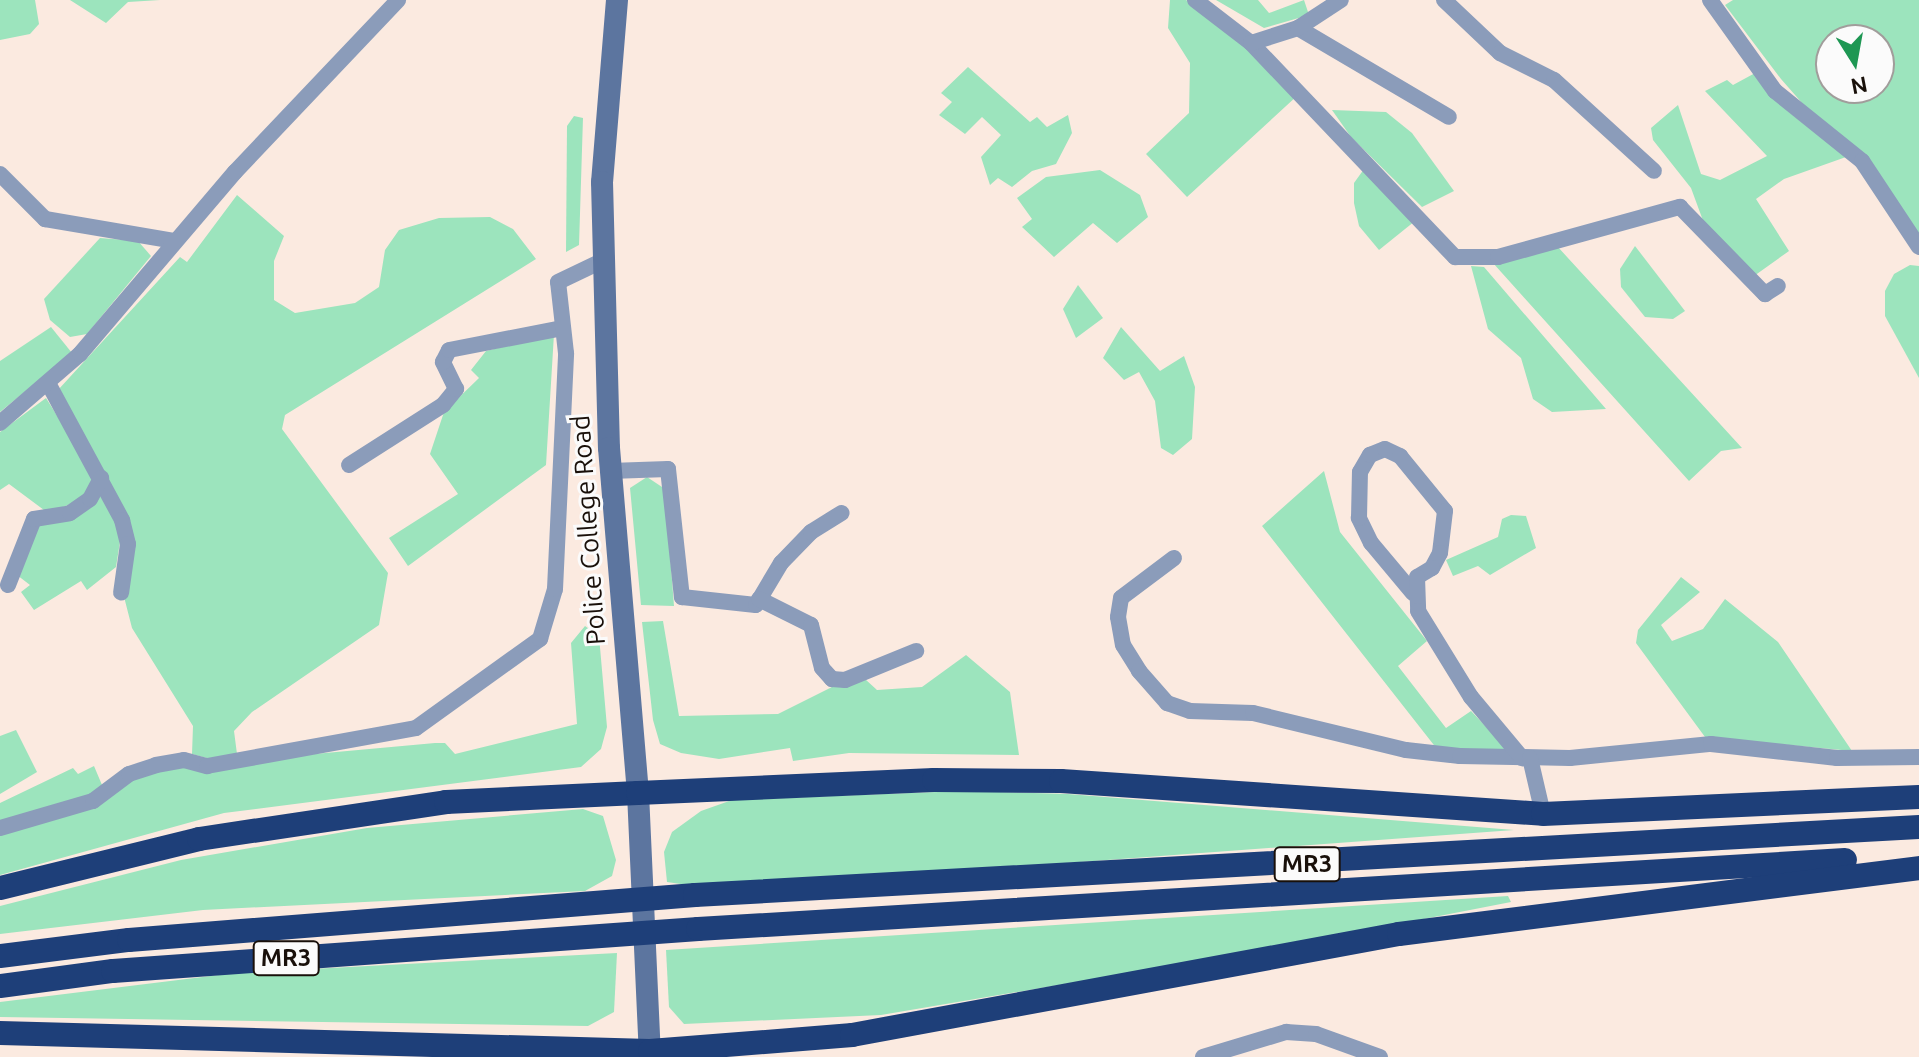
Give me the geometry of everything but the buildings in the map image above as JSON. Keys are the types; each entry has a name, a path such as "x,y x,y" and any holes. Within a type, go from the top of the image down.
{"highway":[{"path":"0,888 199,839 446,802 638,793 1061,781 1543,814 1919,797"},
{"name":"MR3","path":"0,956 695,895 1919,827"},
{"name":"MR3","path":"0,986 172,966 698,929 1919,855"},
{"path":"0,1033 650,1054 852,1035 1399,934 1919,868"}],"street":[{"path":"0,423 48,383 398,0"},
{"name":"Police College Road","path":"617,0 602,182 610,471 638,793 650,1054"},
{"path":"1195,0 1251,43 1455,257 1498,257 1680,207 1765,294 1778,286"},
{"path":"1251,43 1298,28 1341,0"},
{"path":"1444,0 1500,53 1554,80 1654,171"},
{"path":"1710,0 1775,91 1862,161 1919,247"},
{"path":"1298,28 1449,117"},
{"path":"0,174 45,219 175,241"},
{"path":"0,828 93,801 129,774 156,765 184,760 207,766 416,728 540,639 555,589 566,353 558,282 604,260"},
{"path":"349,465 443,405 456,389 443,362 449,350 562,328"},
{"path":"48,383 101,478 128,544 121,593"},
{"path":"1413,593 1417,577 1432,568 1440,553 1445,511 1400,456 1385,449 1370,455 1360,472 1359,518 1371,543 1413,593 1458,678 1526,758 1543,814"},
{"path":"610,471 668,469 682,597 756,605 811,532 842,513"},
{"path":"8,585 34,519 70,513 90,499 101,478"},
{"path":"1174,558 1121,598 1118,617 1123,645 1167,703 1190,711 1253,713 1406,750 1526,758 1711,744 1823,757 1919,757"},
{"path":"759,599 811,625 822,668 832,679 916,651"},
{"path":"1203,1057 1286,1032 1316,1034 1380,1057"}],"green space":[{"path":"0,0 35,0 39,24 30,34 0,40"},
{"path":"70,0 160,0 128,2 106,23"},
{"path":"1170,0 1186,0 1207,14 1298,95 1187,197 1146,154 1189,113 1190,63 1168,28"},
{"path":"1216,0 1258,0 1269,13 1304,0 1309,15 1264,28"},
{"path":"1733,0 1919,0 1919,236 1781,79 1725,5"},
{"path":"968,67 1030,122 1037,117 1047,127 1068,115 1072,133 1056,164 1032,171 1012,187 998,178 990,185 981,157 1001,135 982,117 965,134 939,115 952,102 941,93"},
{"path":"1757,72 1789,112 1846,157 1784,179 1756,199 1789,251 1754,276 1705,226 1691,188 1653,140 1651,128 1678,105 1701,174 1720,180 1767,156 1705,91 1727,80 1733,85"},
{"path":"1332,110 1386,112 1412,133 1454,191 1422,207 1351,137"},
{"path":"574,116 583,118 579,245 566,252 567,126"},
{"path":"1364,169 1415,221 1379,250 1359,226 1354,203 1354,183"},
{"path":"1100,170 1140,195 1148,217 1117,243 1093,223 1054,257 1022,227 1032,219 1017,198 1046,177"},
{"path":"237,195 284,236 274,261 274,300 295,313 355,303 379,287 385,250 399,230 439,218 490,217 513,229 536,259 285,415 282,429 388,573 379,625 252,712 234,731 237,754 214,760 192,754 193,726 132,628 122,589 129,518 58,390 180,257 187,262"},
{"path":"100,238 138,241 151,256 87,334 70,337 50,320 44,299"},
{"path":"1557,246 1742,448 1721,451 1689,481 1493,263"},
{"path":"1635,246 1685,311 1673,319 1645,317 1621,287 1620,269"},
{"path":"1910,265 1919,266 1919,378 1885,316 1885,291 1894,274"},
{"path":"1471,266 1484,267 1606,409 1552,412 1533,399 1521,358 1488,329"},
{"path":"1078,285 1103,318 1076,338 1063,309"},
{"path":"51,327 72,353 0,412 0,361"},
{"path":"1121,327 1160,371 1184,356 1195,387 1192,439 1173,455 1161,448 1155,401 1139,372 1124,380 1103,358"},
{"path":"554,334 546,465 408,566 389,538 458,494 430,454 444,412 479,378 471,370 486,351"},
{"path":"46,398 94,475 83,499 48,513 9,484 0,490 0,432"},
{"path":"1324,471 1340,532 1427,641 1398,666 1446,728 1471,711 1511,753 1437,749 1262,526"},
{"path":"647,477 665,489 674,606 641,605 630,488"},
{"path":"101,489 122,529 116,567 87,590 81,581 34,610 21,592 30,585 17,575 38,525"},
{"path":"1511,515 1526,516 1536,548 1490,575 1478,566 1453,576 1446,560 1498,537 1502,519"},
{"path":"1681,577 1700,592 1661,625 1672,641 1703,629 1725,599 1778,642 1852,751 1705,737 1636,643 1638,630"},
{"path":"663,621 679,716 778,714 834,686 865,679 877,690 922,687 966,655 1010,692 1019,755 849,753 793,761 790,748 719,759 681,753 660,744 653,720 642,622"},
{"path":"585,626 599,636 607,727 601,749 581,767 224,813 0,875 0,833 162,768 435,743 445,743 455,754 577,724 571,643"},
{"path":"16,730 37,772 0,794 0,736"},
{"path":"94,766 102,785 98,792 0,824 0,803 73,768 78,774"},
{"path":"962,791 1068,794 1514,830 875,877 701,887 667,882 664,852 672,832 701,811 732,800"},
{"path":"583,809 603,816 616,860 612,876 585,891 203,910 0,934 0,906 181,860 367,828"},
{"path":"1508,896 1511,902 1254,952 881,1015 684,1024 669,1007 666,950"},
{"path":"617,953 614,1012 588,1026 0,1017 0,1002 235,973"}]}
